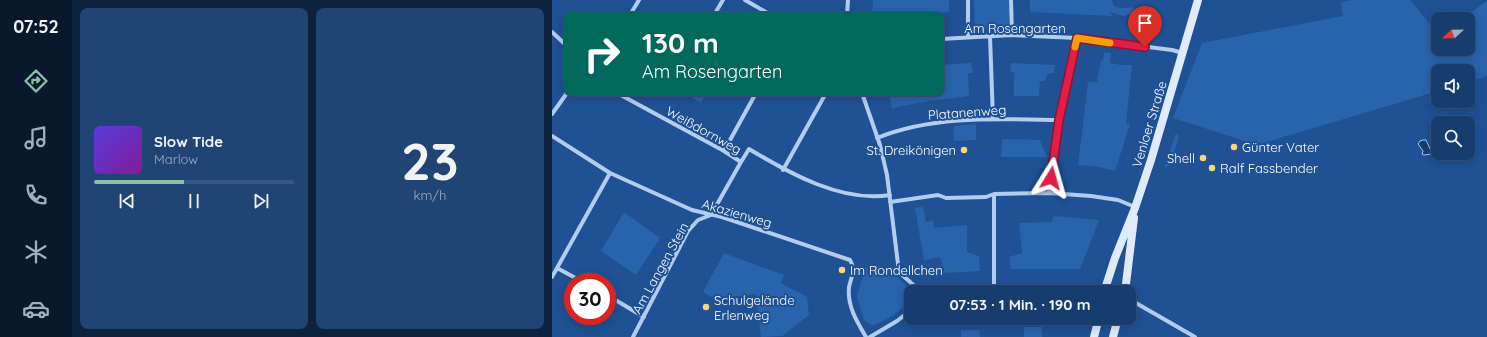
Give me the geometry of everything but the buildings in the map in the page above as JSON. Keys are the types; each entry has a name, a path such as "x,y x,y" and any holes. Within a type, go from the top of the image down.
{"main road":[{"name":"Venloer Straße","path":"1106,285 1151,160 1198,0"},
{"name":"Venloer Straße","path":"1125,285 1135,208"},
{"path":"1094,337 1097,325"},
{"path":"1113,337 1116,325"}],"street":[{"path":"632,12 639,0"},
{"path":"716,12 723,0"},
{"path":"745,0 766,12"},
{"path":"847,12 848,0"},
{"path":"968,0 968,37"},
{"path":"1011,0 1012,35"},
{"path":"552,32 564,43"},
{"name":"Am Rosengarten","path":"944,39 1012,35 1077,38 1172,50 1183,53"},
{"path":"990,36 993,119"},
{"path":"1049,193 1059,120 1077,38"},
{"path":"552,114 565,96"},
{"name":"Weißdornweg","path":"623,96 724,151 741,162 749,149 783,170 818,184 859,196 870,197 890,195"},
{"path":"724,151 754,96"},
{"path":"783,170 824,96"},
{"path":"863,96 887,175 899,272 913,285"},
{"name":"Platanenweg","path":"877,138 917,126 937,123 993,119 1059,120"},
{"name":"Akazienweg","path":"552,136 610,173 692,210 722,217 850,260 853,264 854,270 849,287 848,300 866,337"},
{"path":"711,215 741,162"},
{"path":"552,277 610,173"},
{"path":"890,202 938,195 946,198 986,197 994,194 1049,193 1091,196 1118,200 1135,208"},
{"path":"994,194 994,285"},
{"name":"Am Langen Stein","path":"633,337 688,231 698,220 711,215"},
{"path":"557,268 566,273"},
{"path":"616,300 644,317"},
{"path":"1136,303 1195,337"},
{"path":"870,337 904,316"},
{"path":"879,332 881,337"}],"shaded area":[{"path":"873,0 949,0 949,12 872,12"},
{"path":"974,0 1009,0 1009,28 975,28"},
{"path":"1030,0 1111,0 1115,7 1133,7 1135,12 1124,16 1109,12 1113,16 1030,12"},
{"path":"1353,0 1410,0 1431,26 1431,56 1475,56 1475,12 1471,12 1487,1 1487,76 1475,80 1475,64 1431,64 1431,93 1257,145 1173,118 1202,43 1343,16 1341,2"},
{"path":"1104,52 1111,53 1110,63 1132,65 1126,123 1130,124 1115,171 1099,167 1078,165 1088,82 1097,82"},
{"path":"971,63 973,73 968,73 969,96 892,108 890,96 944,96 944,65"},
{"path":"1011,63 1055,65 1054,73 1047,74 1045,81 1040,81 1039,96 1014,96 1014,73 1010,72"},
{"path":"689,96 704,96 701,103"},
{"path":"976,124 976,140 954,141 954,126"},
{"path":"1176,133 1179,136 1170,165 1164,168"},
{"path":"1002,139 1040,140 1047,157 1001,157"},
{"path":"1426,140 1431,149 1431,154 1422,154 1423,151 1418,144 1420,141"},
{"path":"923,207 926,222 933,220 934,228 967,225 967,252 979,256 980,271 945,273 940,257 924,260 915,208"},
{"path":"624,212 660,238 636,275 601,251"},
{"path":"1053,216 1099,220 1080,269 1011,269 1009,257 1022,253 1019,223 1052,222"},
{"path":"724,253 784,275 781,283 807,297 809,315 782,336 761,337 756,294 716,299 703,292"},
{"path":"865,267 898,278 906,285 904,285 904,306 898,312 872,326 864,320 857,297"},
{"path":"1024,327 1042,327 1042,337 1024,337"},
{"path":"961,330 979,330 980,337 961,337"}],"slow traffic":[{"path":"1075,47 1077,38 1110,43"}],"place":[{"name":"Günter Vater","path":"1234,147"},
{"name":"St. Dreikönigen","path":"964,150"},
{"name":"Shell","path":"1203,158"},
{"name":"Ralf Fassbender","path":"1212,168"},
{"name":"Im Rondellchen","path":"842,270"},
{"name":"Schulgelände Erlenweg","path":"706,307"}],"route":[{"path":"1051,178 1059,120 1077,38 1145,47"}]}
